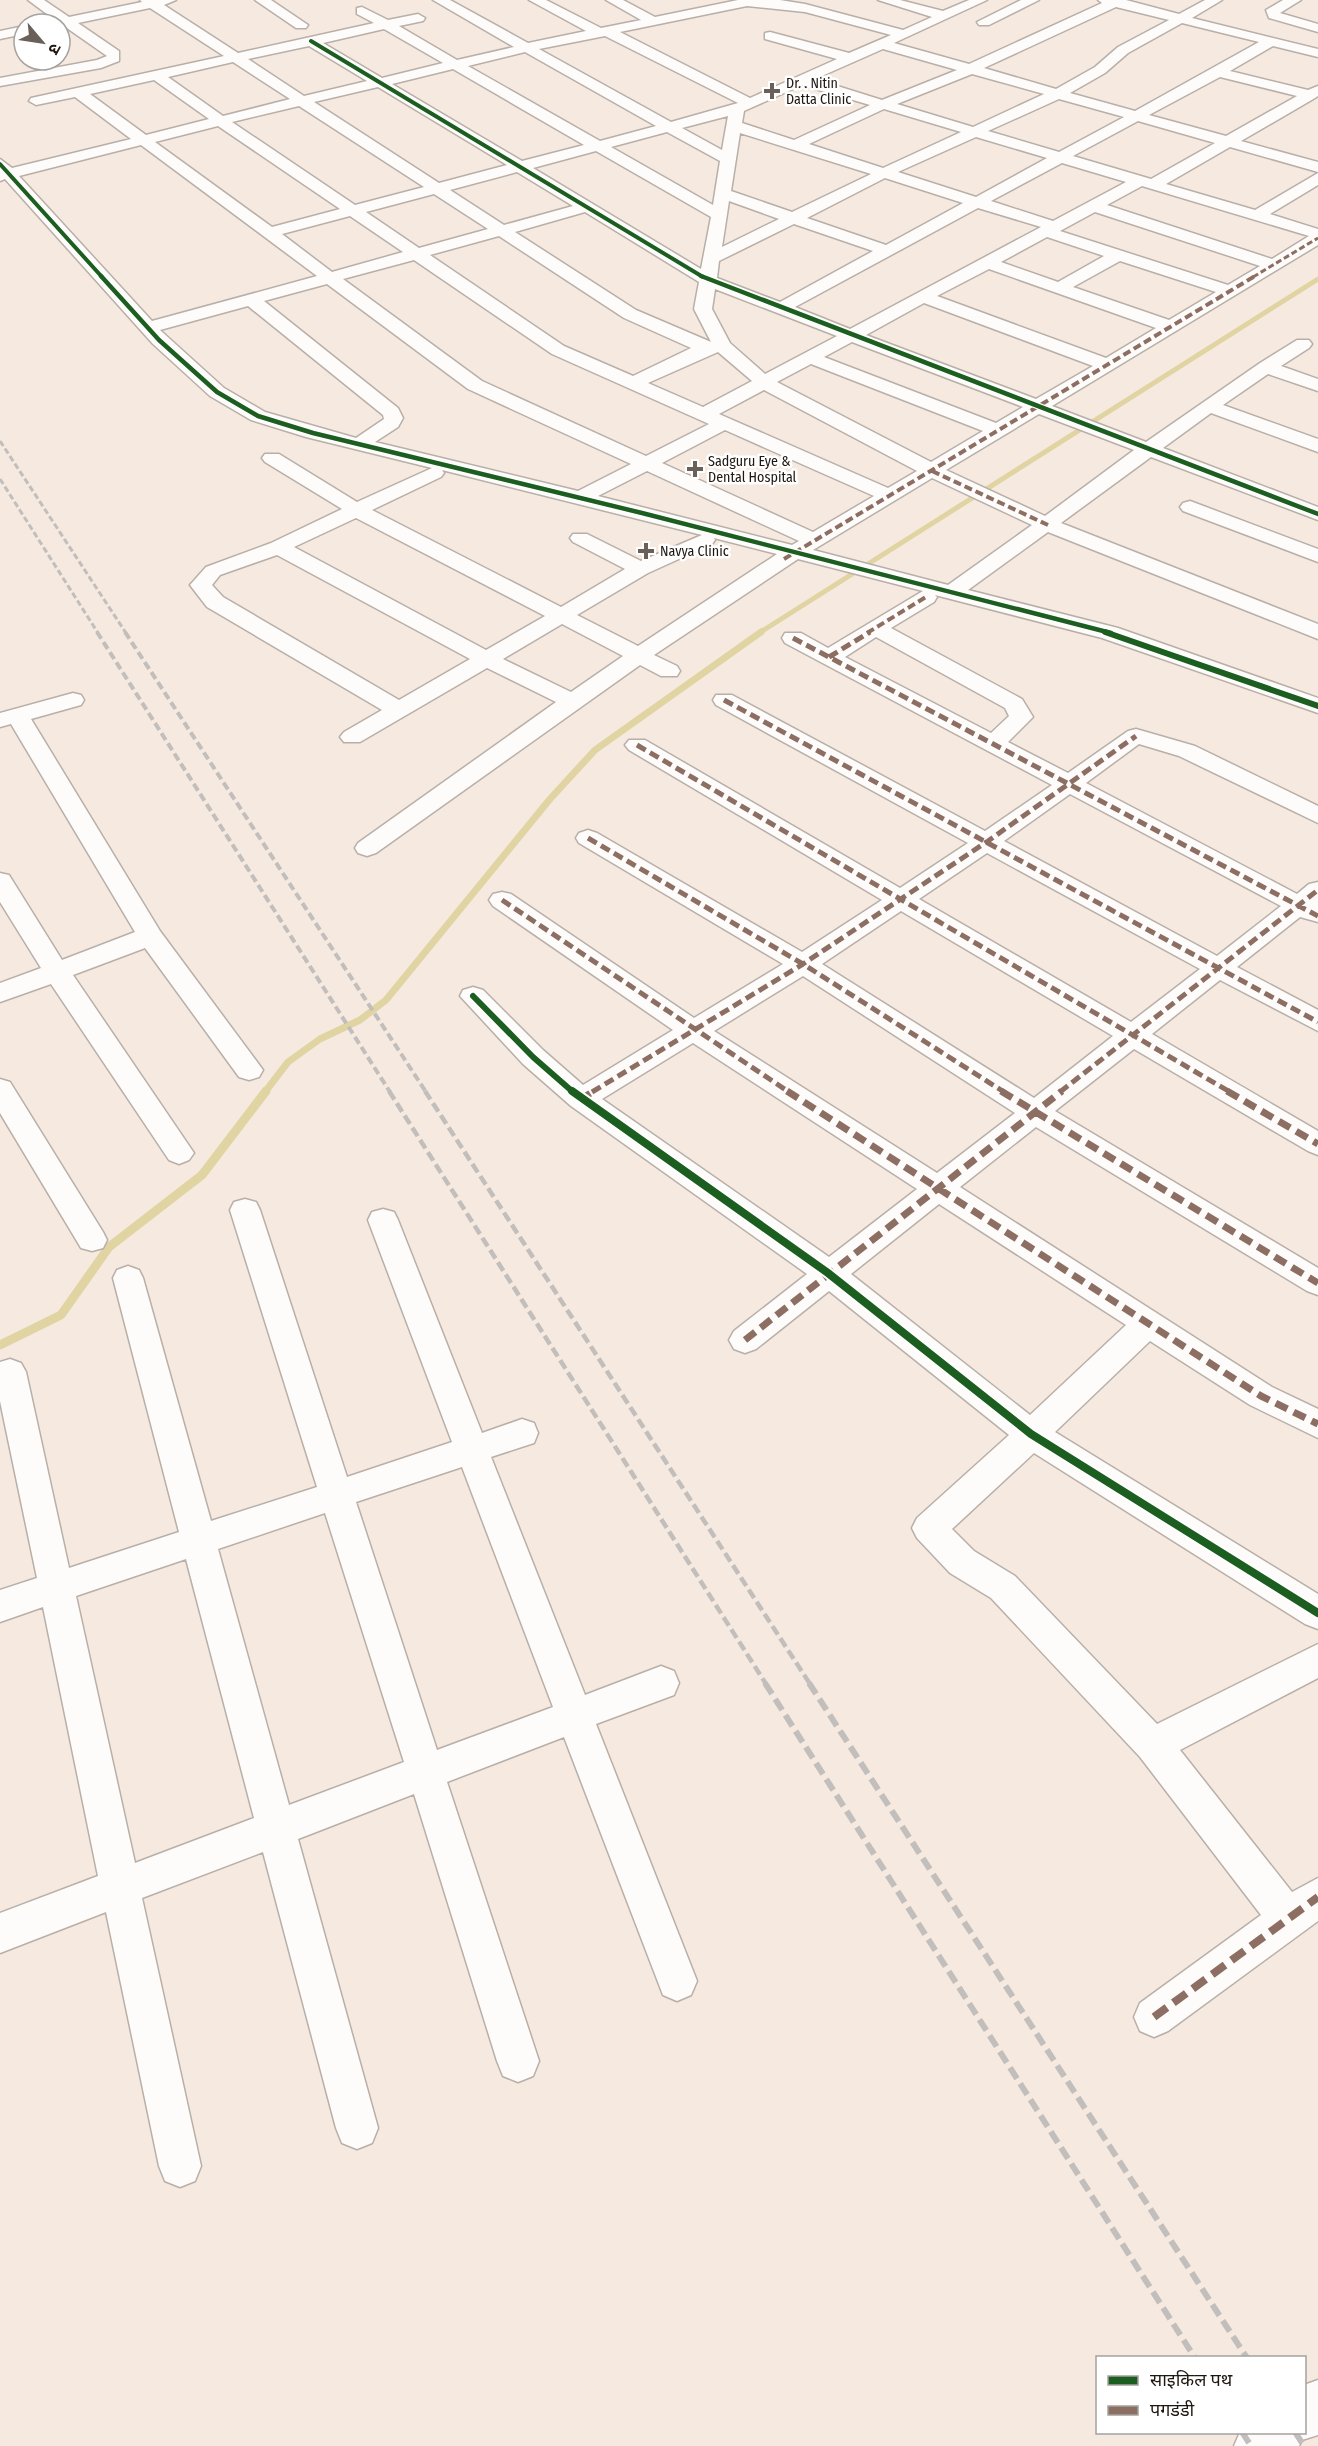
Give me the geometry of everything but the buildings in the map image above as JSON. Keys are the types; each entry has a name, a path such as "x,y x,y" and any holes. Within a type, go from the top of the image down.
{"main road":[{"path":"1306,2414 1318,2405"},
{"path":"1260,2446 1278,2434"}],"street":[{"path":"35,0 48,12"},
{"path":"72,20 149,2 169,0"},
{"path":"262,0 306,23 279,29"},
{"path":"440,0 729,160"},
{"path":"536,0 603,32 743,106"},
{"path":"613,0 656,23"},
{"path":"690,0 713,11"},
{"path":"885,0 945,16"},
{"path":"943,0 973,3"},
{"path":"984,22 1032,0"},
{"path":"713,258 884,173 1057,94 1100,70 1123,50 1215,0"},
{"path":"1294,0 1273,10 1274,15 1317,36"},
{"path":"2,175 378,82 526,48 756,1 788,3 903,34"},
{"path":"795,145 882,105 969,70 1113,1 1318,53"},
{"path":"149,2 630,314 714,347 765,383 932,471 1048,525 1318,632"},
{"path":"268,233 743,106 973,3"},
{"path":"385,6 357,12 385,25 720,216"},
{"path":"869,25 912,7"},
{"path":"833,15 853,8"},
{"path":"36,101 418,18"},
{"path":"1241,21 1317,36"},
{"path":"72,30 114,54 114,58 101,63 72,68"},
{"path":"770,36 850,58"},
{"path":"1297,48 1317,36"},
{"path":"213,44 235,39"},
{"path":"310,41 710,281 1318,514"},
{"path":"781,308 1270,42"},
{"path":"880,44 1318,167"},
{"path":"0,66 16,79"},
{"path":"0,82 53,72"},
{"path":"1218,72 1314,92"},
{"path":"157,75 222,122 420,253 558,350 890,496"},
{"path":"801,80 1318,236"},
{"path":"78,92 475,385 815,542"},
{"path":"704,414 855,336 1094,206 1147,183 1228,142 1314,92"},
{"path":"714,347 703,309 710,281 735,126 743,106"},
{"path":"735,126 978,202 1118,255 1230,291"},
{"path":"2,175 148,328 201,379 236,403 281,424 580,498 826,566 952,592 1137,642 1318,706"},
{"path":"2,175 116,317 165,366 202,397 243,422 270,433 705,540 789,556"},
{"path":"1256,216 1318,178"},
{"path":"723,194 888,250"},
{"path":"1094,206 1275,265"},
{"path":"148,328 586,207"},
{"path":"367,848 572,701 789,556 1275,265 1318,236"},
{"path":"1059,288 1118,255"},
{"path":"989,263 1172,327"},
{"path":"925,298 1108,365"},
{"path":"252,300 391,412 394,418 391,423 358,444"},
{"path":"952,592 1048,525 1147,448 1303,344"},
{"path":"633,383 714,347"},
{"path":"811,358 999,431"},
{"path":"1266,367 1318,385"},
{"path":"1208,406 1318,446"},
{"path":"580,498 725,423"},
{"path":"272,458 357,510 564,614 669,670"},
{"path":"399,710 215,602 201,585 213,571 278,547 434,472"},
{"path":"1190,507 1318,556"},
{"path":"580,538 640,569"},
{"path":"352,737 640,569 705,540"},
{"path":"278,547 486,660 572,701"},
{"path":"881,579 926,597 1139,657 1318,718"},
{"path":"829,657 926,597"},
{"path":"875,628 1014,704 1021,717 1009,731 992,743"},
{"path":"745,1340 1219,969 1312,904 1069,784 793,638"},
{"path":"73,700 9,717 150,936 249,1070"},
{"path":"724,700 988,841 1318,1022"},
{"path":"581,1099 803,964 988,841 1136,736 1187,751 1318,816"},
{"path":"637,745 1318,1144"},
{"path":"588,838 803,964 1036,1113 1318,1283"},
{"path":"0,881 56,971 179,1153"},
{"path":"502,900 694,1031 1261,1396 1318,1424"},
{"path":"0,993 150,936"},
{"path":"473,996 533,1057 581,1099 828,1273 1031,1434 1318,1613"},
{"path":"0,1089 92,1240"},
{"path":"245,1210 518,2061"},
{"path":"382,1220 677,1981"},
{"path":"128,1278 357,2128"},
{"path":"1148,1323 929,1528 962,1562 1003,1587 1303,1908 1154,2017"},
{"path":"10,1372 180,2166"},
{"path":"0,1606 522,1433"},
{"path":"1153,1745 1318,1660"},
{"path":"0,1933 661,1683"}],"waterway":[{"path":"759,633 1318,279"},
{"path":"265,1092 288,1062 320,1039 360,1020 386,1000 550,799 595,750 761,632"},
{"path":"0,1345 61,1315 109,1247 202,1175 266,1091"}],"railway":[{"path":"0,441 126,633"},
{"path":"0,479 98,633"},
{"path":"97,632 390,1092"},
{"path":"125,632 426,1092"},
{"path":"389,1091 766,1684"},
{"path":"425,1091 810,1684"},
{"path":"765,1683 1194,2356"},
{"path":"809,1683 1246,2356"},
{"path":"1243,2434 1251,2446"},
{"path":"1296,2434 1304,2446"}],"marked path":[{"path":"784,559 1318,238"},
{"path":"932,471 1048,525"},
{"path":"829,657 926,597"},
{"path":"793,638 1318,916"},
{"path":"724,700 1318,1022"},
{"path":"583,1100 581,1099 803,964 988,841 1136,736"},
{"path":"637,745 1318,1144"},
{"path":"588,838 803,964 1036,1113 1318,1283"},
{"path":"745,1340 1318,890"},
{"path":"502,900 694,1031 1261,1396 1318,1424"},
{"path":"1154,2017 1318,1897"}],"cycle path":[{"path":"311,41 710,281 1318,514"},
{"path":"0,164 159,340 217,392 258,416 313,433 642,513 1110,633 1318,706"},
{"path":"473,996 533,1057 581,1099 828,1273 1031,1434 1318,1613"}],"place":[{"name":"Dr. . Nitin Datta Clinic","path":"772,91"},
{"name":"Sadguru Eye & Dental Hospital","path":"695,469"},
{"name":"Navya Clinic","path":"646,551"}]}
